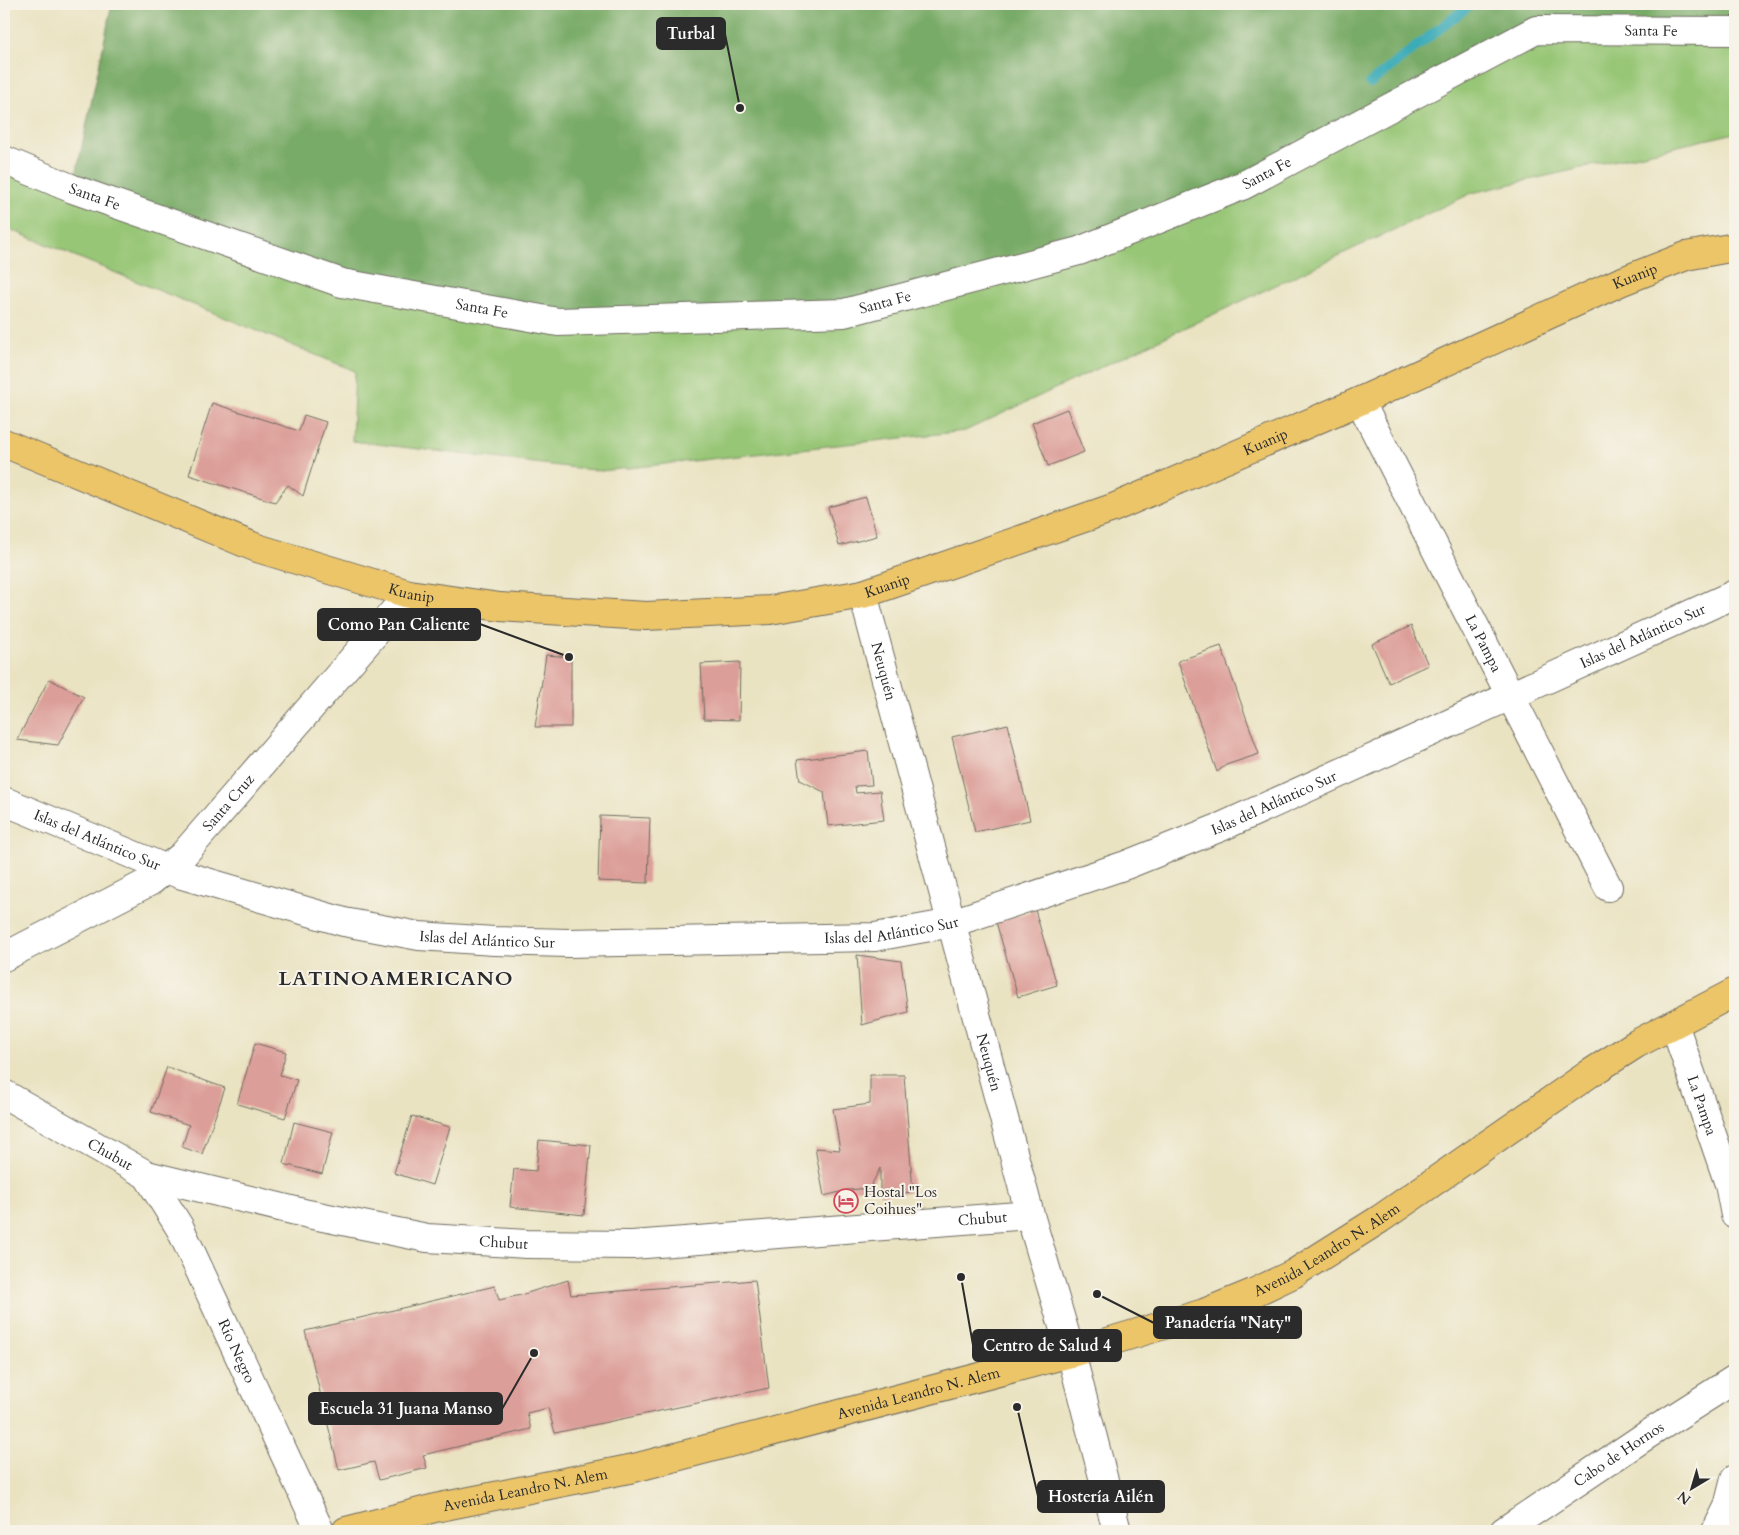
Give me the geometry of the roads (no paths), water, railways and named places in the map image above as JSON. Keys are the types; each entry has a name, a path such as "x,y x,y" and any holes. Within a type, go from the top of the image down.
{"main road":[{"name":"Kuanip","path":"4,443 258,548 409,594 500,608 646,616 770,610 863,594 1113,508 1360,401 1620,282 1686,256 1735,247"},
{"name":"Avenida Leandro N. Alem","path":"346,1531 435,1508 634,1468 1071,1353 1204,1313 1293,1274 1380,1219 1636,1044 1735,992"}],"street":[{"name":"Santa Fe","path":"4,160 73,189 342,283 558,322 844,313 1079,251 1235,188 1536,30 1735,31"},
{"name":"La Pampa","path":"1360,401 1608,887"},
{"name":"Santa Cruz","path":"4,957 151,881 183,855 409,594"},
{"name":"Neuquén","path":"863,594 1030,1215 1071,1353 1117,1531"},
{"name":"Islas del Atlántico Sur","path":"4,801 179,874 344,922 419,936 568,943 875,937 952,923 1126,864 1221,827 1735,594"},
{"name":"La Pampa","path":"1674,1024 1729,1184 1735,1215"},
{"name":"Chubut","path":"4,1094 147,1175 308,1214 428,1238 527,1244 632,1245 1030,1215"},
{"name":"Río Negro","path":"147,1175 180,1228 320,1531"},
{"name":"Cabo de Hornos","path":"1504,1531 1735,1379"},
{"path":"1716,1531 1728,1507 1735,1479"}],"waterway":[{"path":"1370,83 1471,4"}],"place":[{"name":"Turbal","path":"740,108"},
{"name":"Como Pan Caliente","path":"569,657"},
{"name":"Hostal \"Los Coihues\"","path":"846,1201"},
{"name":"Centro de Salud 4","path":"961,1277"},
{"name":"Panadería \"Naty\"","path":"1097,1294"},
{"name":"Escuela 31 Juana Manso","path":"534,1353"},
{"name":"Hostería Ailén","path":"1017,1407"}],"district":[{"name":"LATINOAMERICANO","path":"396,978"}]}
